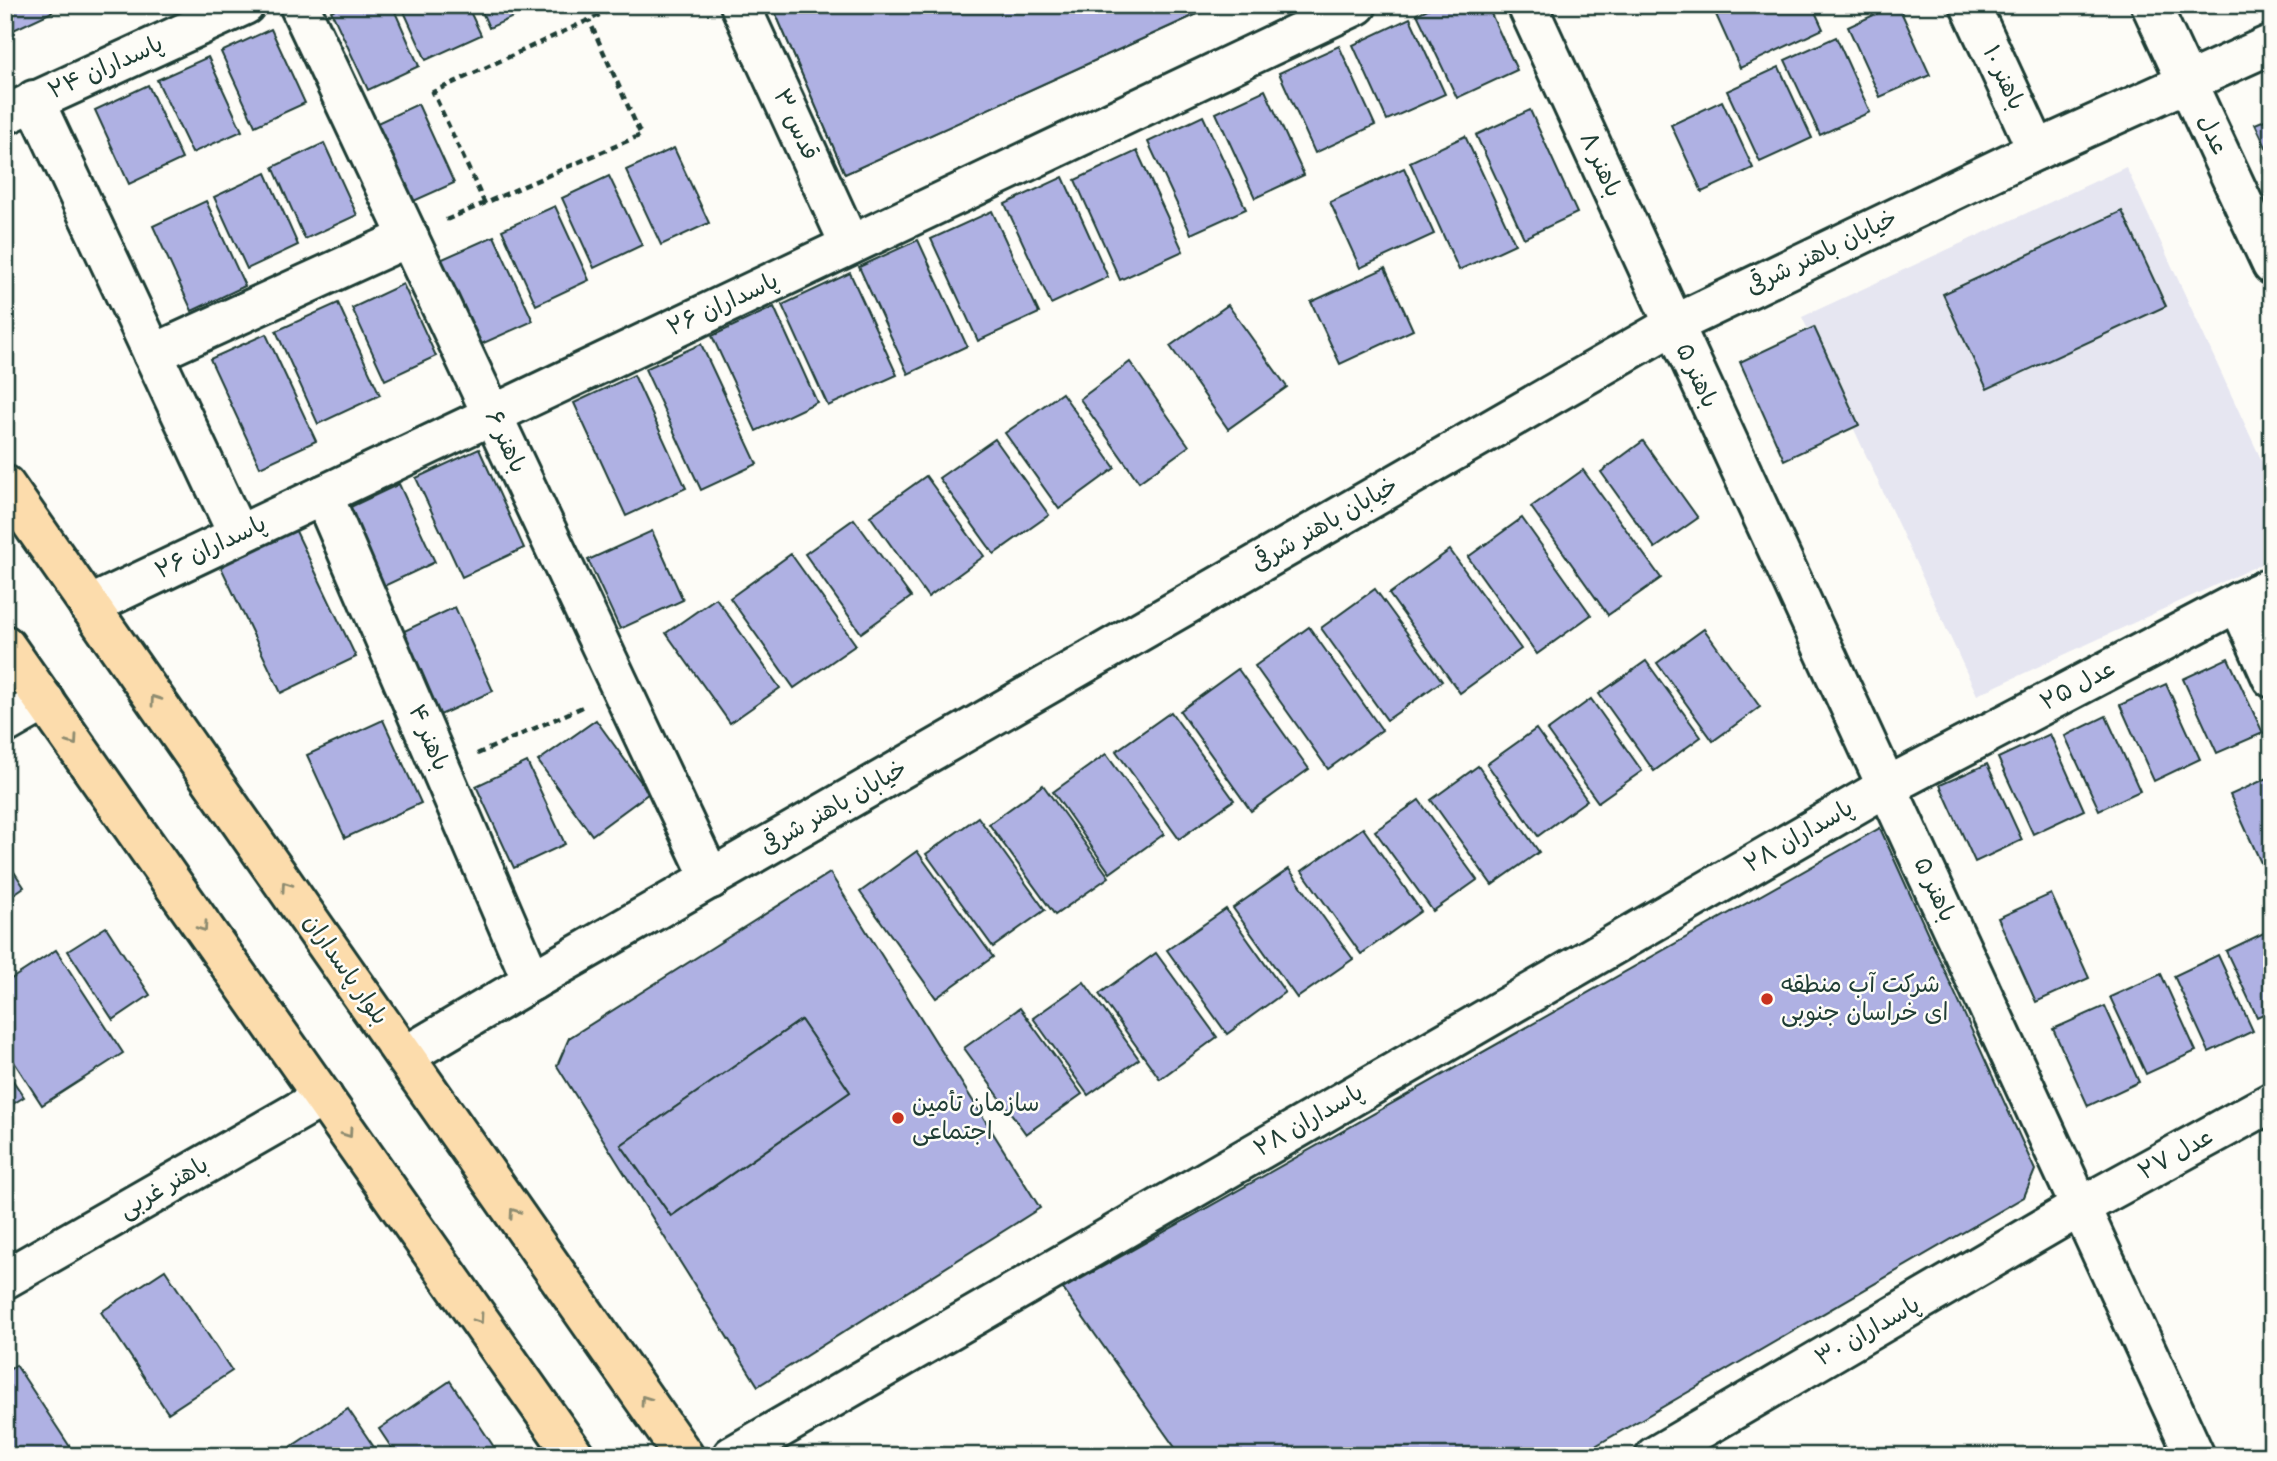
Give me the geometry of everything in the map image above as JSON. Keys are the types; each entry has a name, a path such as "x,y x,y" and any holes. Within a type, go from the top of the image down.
{"main road":[{"name":"بلوار پاسداران","path":"5,485 684,1456"},
{"path":"5,645 575,1456"}],"street":[{"name":"پاسداران ۲۴","path":"20,107 245,5"},
{"name":"باهنر ۶","path":"299,5 711,879"},
{"name":"قدس ۳","path":"740,5 850,245"},
{"name":"پاسداران ۲۶","path":"89,606 1357,5"},
{"name":"باهنر ۸","path":"1527,5 1673,325"},
{"name":"باهنر ۱۰","path":"1970,5 2037,150"},
{"name":"عدل","path":"2151,5 2272,265"},
{"name":"خیابان باهنر شرقی","path":"405,1056 1673,325 2037,150 2272,44"},
{"path":"20,107 153,354 238,535"},
{"path":"153,354 409,237"},
{"name":"باهنر ۵","path":"1673,325 2195,1456"},
{"name":"باهنر ۴","path":"323,495 532,981"},
{"path":"2255,595 2272,678"},
{"name":"عدل ۲۵","path":"1886,787 2255,595"},
{"path":"5,680 45,701"},
{"path":"5,724 45,701"},
{"name":"پاسداران ۲۸","path":"732,1456 1886,787"},
{"name":"باهنر غربی","path":"5,1279 323,1097"},
{"name":"عدل ۲۷","path":"2080,1208 2272,1102"},
{"name":"پاسداران ۳۰","path":"1655,1456 2080,1208"}],"path":[{"path":"485,204 433,92 621,5"},
{"path":"409,237 641,135 589,20"},
{"path":"441,770 622,690"}],"shaded area":[{"path":"2126,167 2272,483 2272,559 1977,695 1802,317"}],"building":[{"path":"5,5 49,5 52,12 5,34"},
{"path":"343,5 392,5 419,66 368,90 331,11"},
{"path":"401,5 467,5 481,35 426,60"},
{"path":"479,5 534,5 535,7 489,28"},
{"path":"772,5 929,5 940,26 971,41 1050,5 1217,5 845,174"},
{"path":"772,5 1217,5 845,174"},
{"path":"1436,5 1487,5 1517,70 1457,98 1417,14"},
{"path":"1720,5 1812,5 1823,29 1740,68 1713,8"},
{"path":"1898,5 1930,75 1880,97 1848,27"},
{"path":"1410,18 1445,94 1387,120 1353,45"},
{"path":"271,29 305,103 255,126 221,52"},
{"path":"1836,37 1870,112 1820,135 1785,60"},
{"path":"1339,46 1375,125 1315,153 1279,73"},
{"path":"208,57 242,131 192,153 157,80"},
{"path":"1779,67 1812,138 1760,162 1727,91"},
{"path":"148,85 182,159 129,184 95,110"},
{"path":"1265,90 1304,175 1255,198 1216,113"},
{"path":"1722,101 1753,168 1702,192 1671,125"},
{"path":"418,104 454,183 396,209 360,131"},
{"path":"1530,110 1577,213 1524,238 1476,135"},
{"path":"1203,116 1246,209 1191,234 1148,142"},
{"path":"2272,117 2272,160 2255,124"},
{"path":"1465,136 1515,244 1459,270 1410,162"},
{"path":"324,143 357,215 305,239 273,167"},
{"path":"674,148 709,223 661,245 626,170"},
{"path":"1137,151 1183,251 1120,280 1075,180"},
{"path":"1404,168 1434,234 1360,268 1330,202"},
{"path":"266,173 298,245 247,269 214,197"},
{"path":"609,176 642,245 594,268 562,198"},
{"path":"1063,177 1108,277 1051,304 1005,204"},
{"path":"206,201 245,286 192,311 153,226"},
{"path":"555,206 589,280 536,305 502,230"},
{"path":"992,211 1039,313 978,341 931,239"},
{"path":"2122,211 2166,306 1987,389 1943,294"},
{"path":"494,236 533,321 477,346 438,261"},
{"path":"918,240 967,346 908,374 859,267"},
{"path":"1385,268 1413,330 1340,364 1311,302"},
{"path":"850,273 897,375 828,406 782,305"},
{"path":"403,284 436,356 385,380 352,308"},
{"path":"338,303 380,395 318,424 276,331"},
{"path":"1228,305 1287,387 1228,429 1170,346"},
{"path":"774,307 817,402 756,431 712,336"},
{"path":"1814,327 1859,425 1784,460 1740,362"},
{"path":"266,334 316,441 260,467 210,359"},
{"path":"701,344 757,464 701,490 645,369"},
{"path":"1130,362 1189,446 1139,482 1080,399"},
{"path":"634,375 686,488 626,516 574,403"},
{"path":"1062,393 1115,468 1059,509 1005,433"},
{"path":"995,439 1049,515 994,554 939,478"},
{"path":"1643,441 1698,518 1655,548 1601,472"},
{"path":"479,449 524,548 462,577 416,478"},
{"path":"1583,470 1661,578 1608,615 1531,507"},
{"path":"926,476 984,556 928,597 870,516"},
{"path":"399,484 435,562 380,588 344,510"},
{"path":"1522,518 1591,615 1537,654 1468,557"},
{"path":"854,519 911,597 861,633 805,554"},
{"path":"294,527 356,657 281,693 219,563"},
{"path":"652,531 683,600 620,629 588,560"},
{"path":"1450,550 1521,649 1460,693 1389,594"},
{"path":"791,554 856,645 794,688 730,598"},
{"path":"1375,589 1442,681 1387,720 1321,628"},
{"path":"716,598 780,688 730,723 666,633"},
{"path":"455,607 493,691 438,716 400,633"},
{"path":"1309,627 1382,730 1328,769 1255,666"},
{"path":"1704,629 1760,707 1713,741 1657,663"},
{"path":"2228,658 2263,733 2217,753 2183,679"},
{"path":"1646,661 1701,737 1654,771 1599,694"},
{"path":"1238,669 1309,769 1251,811 1180,711"},
{"path":"2166,684 2200,759 2154,781 2120,705"},
{"path":"1591,699 1642,771 1598,802 1547,731"},
{"path":"1171,712 1234,800 1179,839 1116,751"},
{"path":"2106,716 2140,791 2099,810 2065,736"},
{"path":"383,720 421,803 345,838 307,755"},
{"path":"596,720 649,793 592,835 538,761"},
{"path":"1536,729 1587,800 1538,836 1487,764"},
{"path":"2050,734 2084,810 2033,834 1998,758"},
{"path":"1106,754 1164,834 1110,873 1053,792"},
{"path":"527,762 565,844 514,868 476,786"},
{"path":"1987,764 2022,840 1975,862 1940,785"},
{"path":"1478,766 1539,852 1492,885 1431,800"},
{"path":"2272,776 2272,887 2230,795"},
{"path":"1043,785 1109,877 1055,915 989,824"},
{"path":"1419,800 1477,880 1433,911 1375,831"},
{"path":"978,817 1045,910 993,947 926,854"},
{"path":"1363,828 1421,911 1361,954 1302,871"},
{"name":"شرکت آب منطقه ای خراسان جنوبی","path":"1880,828 2035,1170 2024,1197 1578,1456 1181,1456 1063,1289"},
{"path":"917,851 993,957 936,998 860,892"},
{"path":"5,858 24,887 5,900"},
{"path":"1289,869 1353,959 1297,998 1233,908"},
{"name":"سازمان تأمین اجتماعی","path":"830,873 1040,1208 758,1386 557,1066 569,1038","holes":["801,1020 850,1092 671,1216 621,1145"]},
{"path":"2051,894 2089,978 2036,1002 1998,918"},
{"path":"1226,909 1285,992 1227,1034 1167,950"},
{"path":"106,927 150,995 113,1020 68,951"},
{"path":"2272,929 2272,1010 2257,1017 2226,951"},
{"path":"56,950 123,1053 42,1105 5,1048 5,983"},
{"path":"1156,953 1217,1037 1160,1079 1099,994"},
{"path":"2218,955 2253,1031 2209,1052 2174,976"},
{"path":"2161,974 2196,1051 2146,1074 2110,997"},
{"path":"1084,982 1139,1059 1088,1095 1033,1018"},
{"path":"2105,1006 2139,1082 2088,1106 2053,1029"},
{"path":"1020,1008 1082,1094 1026,1134 964,1048"},
{"path":"801,1020 850,1092 671,1216 621,1145"},
{"path":"5,1069 24,1097 5,1109"},
{"path":"165,1270 232,1371 168,1413 101,1312"},
{"path":"16,1365 76,1456 5,1456 5,1373"},
{"path":"450,1381 500,1456 397,1456 379,1429"},
{"path":"348,1409 380,1456 285,1456 283,1452"}],"place":[{"name":"شرکت آب منطقه ای خراسان جنوبی","path":"1767,999"},
{"name":"سازمان تأمین اجتماعی","path":"898,1118"}]}
